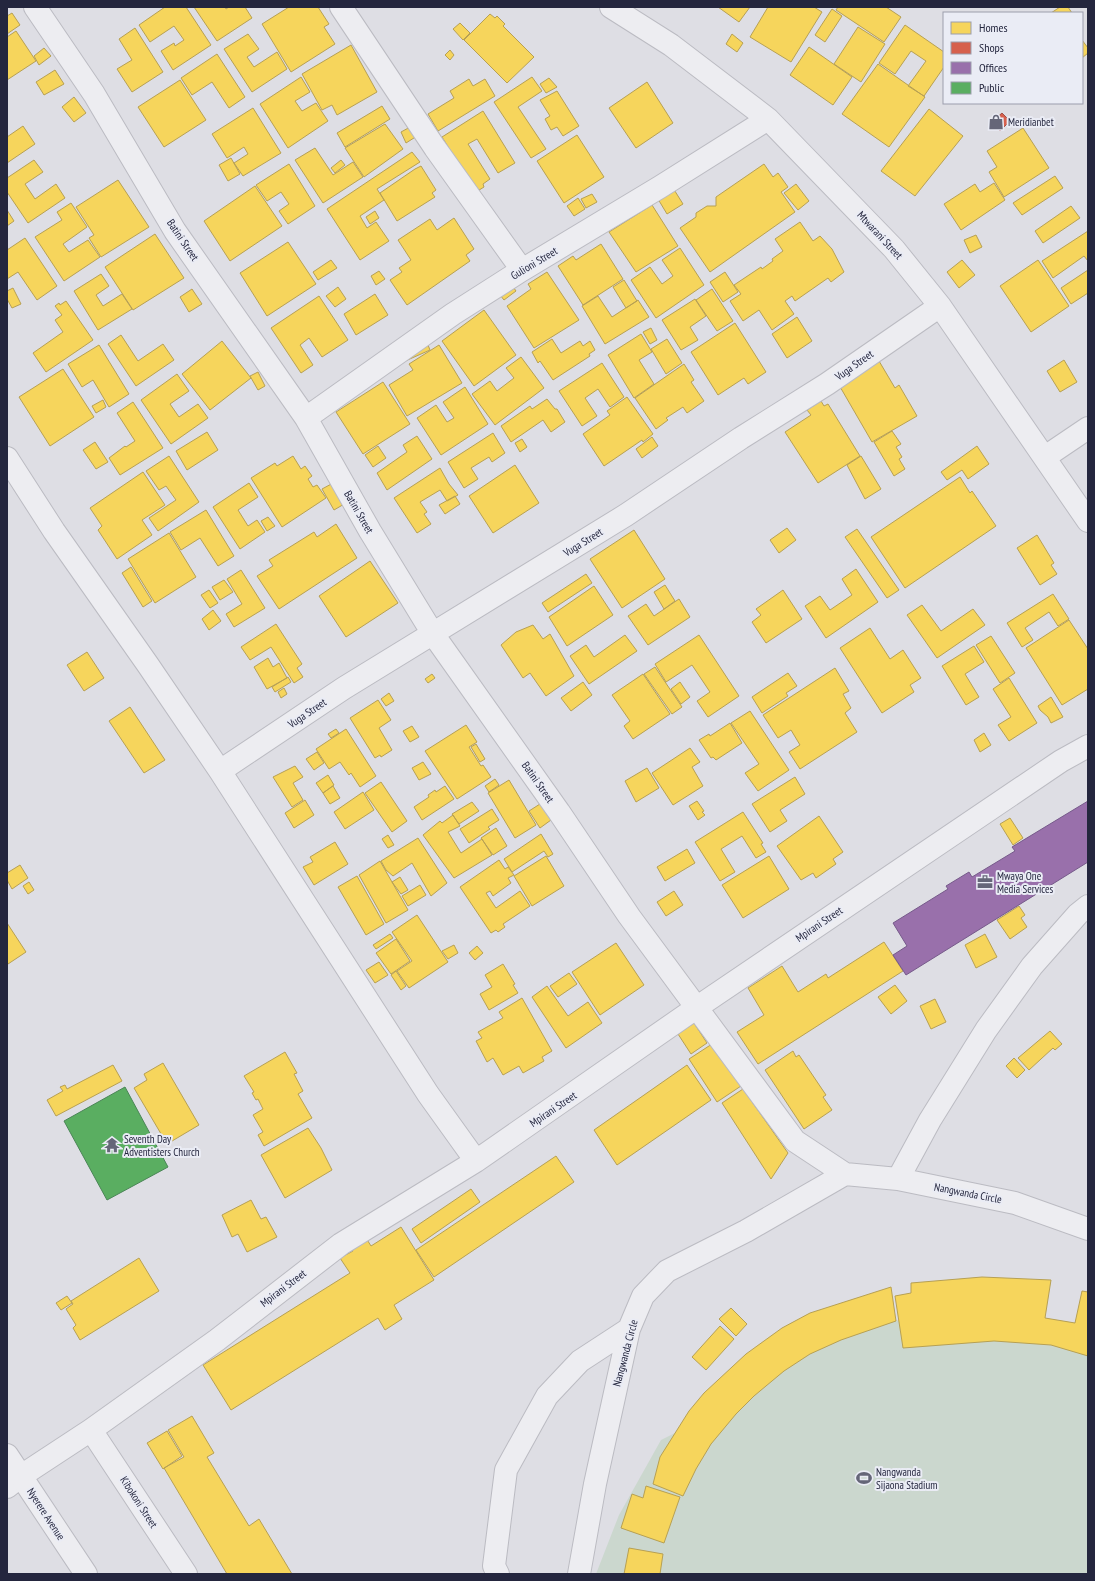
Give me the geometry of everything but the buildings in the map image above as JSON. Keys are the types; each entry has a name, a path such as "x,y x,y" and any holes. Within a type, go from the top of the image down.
{"street":[{"name":"Batini Street","path":"35,7 94,94 175,231 306,418 370,531 433,634 559,812 629,916 696,1008"},
{"path":"341,7 435,148 522,270"},
{"name":"Mtwarani Street","path":"611,7 671,45 768,118 894,249 940,306 1088,521"},
{"name":"Gulioni Street","path":"306,418 453,314 522,270 660,187 768,118"},
{"name":"Vuga Street","path":"220,771 344,688 626,515 741,438 827,384 940,306"},
{"path":"1045,458 1088,428"},
{"path":"7,458 54,531 220,771 428,1094 476,1161"},
{"name":"Mpirani Street","path":"14,1481 92,1430 217,1340 341,1244 476,1161 696,1008 1054,766 1088,746"},
{"path":"898,1179 930,1120 986,1030 1032,966 1078,914 1088,906"},
{"name":"Nangwanda Circle","path":"696,1008 795,1141 845,1174 898,1179 1015,1203 1088,1229"},
{"name":"Nangwanda Circle","path":"579,1574 595,1484 629,1329 643,1296 667,1271 746,1232 845,1174"},
{"path":"498,1574 494,1566 506,1470 547,1396 580,1361 629,1329"},
{"name":"Kibokoni Street","path":"92,1430 186,1574"},
{"name":"Nyerere Avenue","path":"7,1455 14,1481 86,1574"}],"shaded area":[{"name":"Nangwanda Sijaona Stadium","path":"912,1316 1088,1329 1088,1574 596,1574 619,1515 661,1440 721,1410 777,1365 836,1339"}],"place":[{"name":"Meridianbet","path":"996,122"},
{"name":"Mwaya One Media Services","path":"985,882"},
{"name":"Seventh Day Adventisters Church","path":"112,1145"},
{"name":"Nangwanda Sijaona Stadium","path":"864,1478"}]}
